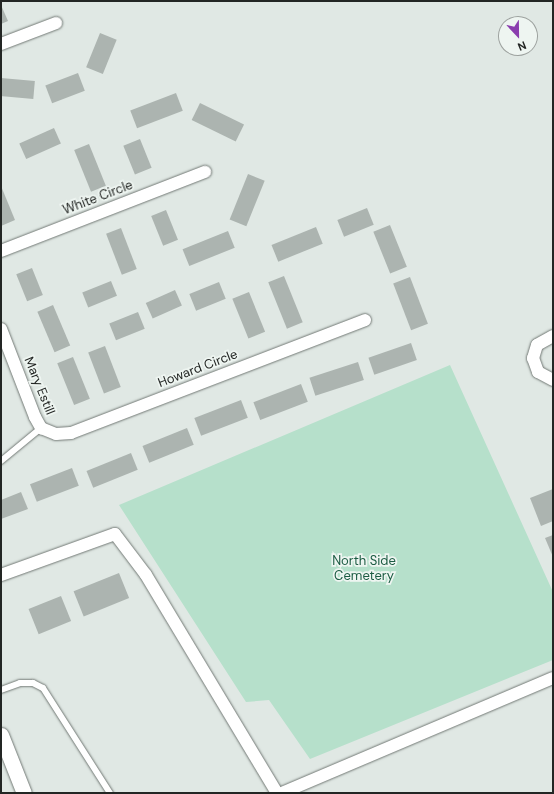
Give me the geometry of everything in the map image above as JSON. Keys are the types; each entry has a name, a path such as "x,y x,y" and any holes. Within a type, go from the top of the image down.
{"street":[{"path":"1,44 56,23"},
{"name":"White Circle","path":"1,251 205,172"},
{"name":"Howard Circle","path":"41,428 56,434 71,433 365,320"},
{"name":"Mary Estill","path":"1,329 41,428"},
{"path":"553,336 537,345 533,358 538,372 553,380"},
{"path":"1,575 115,534 146,575 277,793"},
{"path":"282,793 553,678"},
{"path":"1,735 24,793"}],"lane":[{"name":"Mary Estill","path":"1,461 41,428"},
{"path":"1,690 20,683 33,683 43,688 110,793"}],"green space":[{"name":"North Side Cemetery","path":"450,365 553,592 553,660 310,759 269,700 246,702 119,505"}],"building":[{"path":"1,5 8,21 1,24"},
{"path":"100,33 117,40 103,74 86,67"},
{"path":"78,73 85,91 52,103 45,86"},
{"path":"1,78 35,81 33,99 1,96"},
{"path":"176,93 183,111 137,128 130,111"},
{"path":"200,103 244,124 236,142 192,120"},
{"path":"54,128 61,144 26,159 19,143"},
{"path":"140,139 152,168 135,174 123,146"},
{"path":"89,144 106,186 91,192 74,150"},
{"path":"248,174 265,181 246,226 230,219"},
{"path":"1,186 15,220 1,226"},
{"path":"367,208 374,225 344,237 337,220"},
{"path":"166,210 178,240 163,246 151,216"},
{"path":"390,225 407,267 390,273 373,232"},
{"path":"316,227 323,244 278,262 271,245"},
{"path":"121,228 137,269 122,275 106,234"},
{"path":"228,231 235,248 189,266 183,249"},
{"path":"32,268 43,295 27,301 16,274"},
{"path":"284,276 303,322 287,329 268,282"},
{"path":"410,277 428,324 411,330 393,283"},
{"path":"111,281 117,296 88,307 82,293"},
{"path":"219,282 226,299 196,311 189,294"},
{"path":"175,290 182,306 153,319 146,303"},
{"path":"249,292 265,332 248,339 232,299"},
{"path":"53,305 70,346 55,352 37,312"},
{"path":"138,312 145,329 116,340 109,324"},
{"path":"411,343 417,360 374,375 368,358"},
{"path":"105,346 121,387 104,394 88,352"},
{"path":"73,357 90,399 74,405 57,363"},
{"path":"358,362 364,380 315,396 309,378"},
{"path":"301,384 308,402 260,420 253,402"},
{"path":"241,400 248,418 201,436 194,418"},
{"path":"187,428 194,445 149,463 142,446"},
{"path":"131,453 138,470 93,488 86,471"},
{"path":"72,468 79,486 37,502 30,484"},
{"path":"553,489 553,521 541,526 530,498"},
{"path":"21,492 28,509 1,519 1,500"},
{"path":"553,535 553,557 545,538"},
{"path":"119,573 129,598 84,616 74,591"},
{"path":"61,596 71,621 39,634 29,609"}]}
